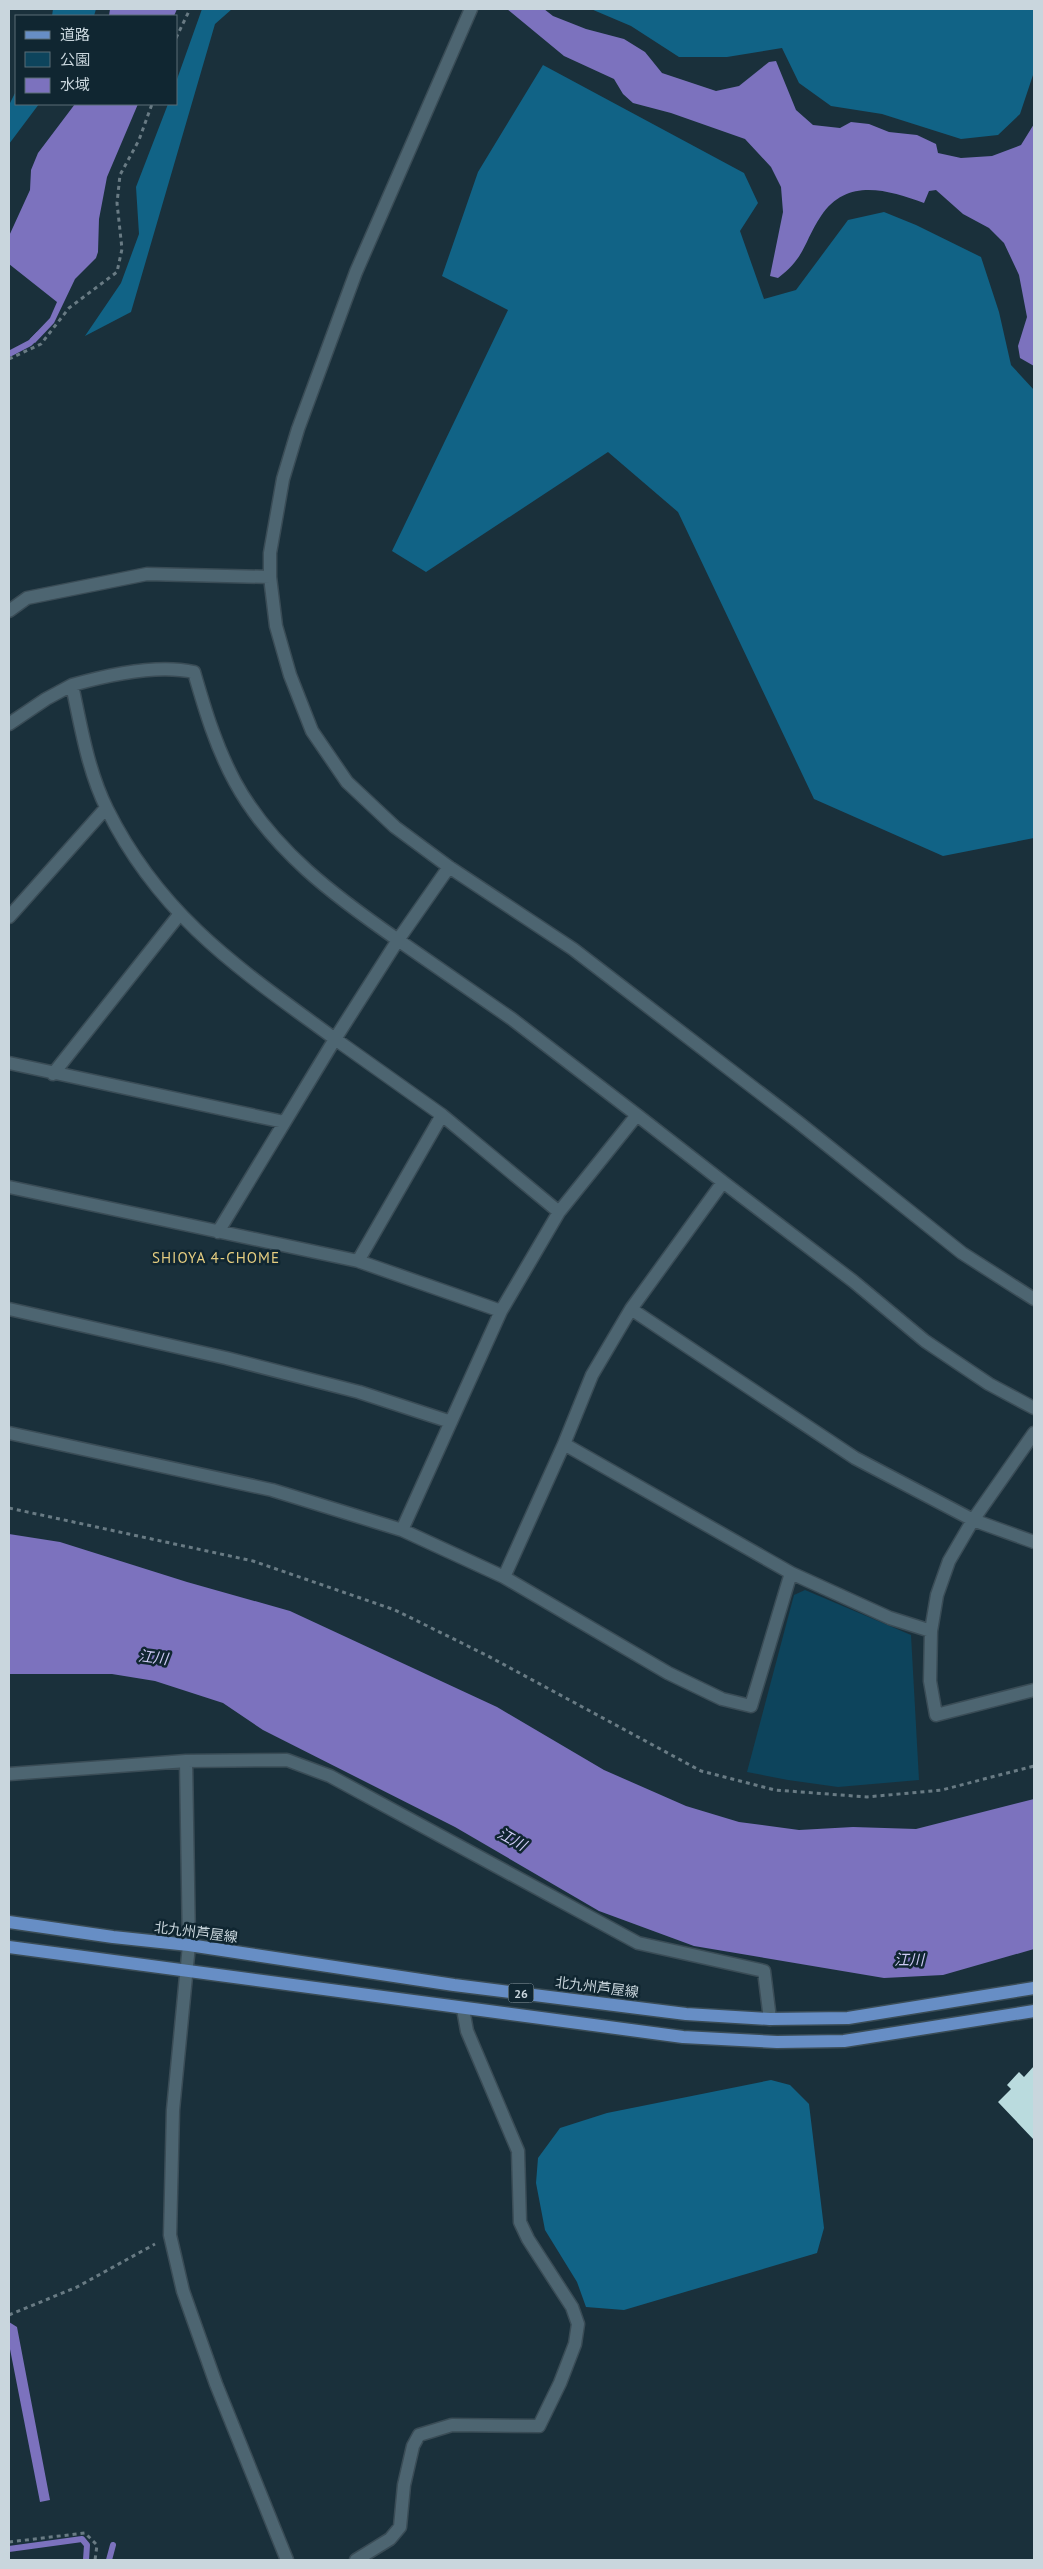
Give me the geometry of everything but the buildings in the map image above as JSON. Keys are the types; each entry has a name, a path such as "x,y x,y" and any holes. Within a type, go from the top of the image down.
{"main road":[{"name":"北九州芦屋線","path":"9,1922 113,1937 188,1945 454,1985 686,2014 770,2019 848,2018 1034,1988"},
{"name":"26","path":"9,1947 683,2037 777,2042 844,2042 1034,2011"}],"street":[{"path":"471,9 356,272 298,429 283,478 270,553 270,577 276,626 290,675 312,732 347,782 395,827 449,868 573,949 798,1122 962,1253 1034,1300"},
{"path":"9,611 27,598 147,574 270,577"},
{"path":"9,724 46,698 72,685 96,678 139,671 194,672 218,746 236,784 268,829 304,869 344,902 512,1020 637,1115 853,1281 925,1341 989,1384 1034,1408"},
{"path":"72,685 86,750 106,808 140,867 179,914 228,960 442,1114 559,1212"},
{"path":"9,917 106,808"},
{"path":"218,1232 335,1038 398,940 449,868"},
{"path":"53,1074 179,914"},
{"path":"9,1063 53,1074 284,1122"},
{"path":"358,1260 442,1114"},
{"path":"402,1530 500,1311 559,1212 637,1115"},
{"path":"504,1577 564,1444 592,1375 632,1309 723,1182"},
{"path":"9,1187 358,1260 500,1311"},
{"path":"9,1309 226,1358 359,1392 451,1422"},
{"path":"632,1309 855,1458 973,1520 1034,1542"},
{"path":"9,1433 272,1490 402,1530 504,1577 668,1673 722,1699 751,1706 791,1573"},
{"path":"1034,1433 973,1520 949,1561 937,1595 931,1631 930,1681 936,1715 1034,1690"},
{"path":"564,1444 791,1573 890,1618 931,1631"},
{"path":"186,1760 188,1945 184,1969 173,2110 170,2235 183,2291 216,2384 287,2560"},
{"path":"9,1774 186,1760 287,1760 330,1776 638,1943 764,1971 770,2019"},
{"path":"356,2560 390,2539 400,2527 404,2485 413,2446 419,2435 452,2426 539,2426 560,2383 575,2344 578,2324 572,2307 528,2239 520,2222 518,2151 467,2032 463,2009"}],"path":[{"path":"178,34 190,9"},
{"path":"9,359 41,344 69,308 117,272 122,249 118,203 120,175 138,140 152,105"},
{"path":"9,1508 253,1561 395,1610 488,1656 701,1771 774,1790 868,1798 942,1790 1034,1766"},
{"path":"9,2315 77,2287 170,2235"},
{"path":"9,2542 84,2533 97,2545 95,2560"}],"green space":[{"path":"805,1590 911,1635 919,1780 838,1787 747,1772 794,1595"}],"shaded area":[{"path":"53,9 96,9 94,15 52,15"},
{"path":"202,9 232,9 215,24 131,312 85,336 121,283 139,234 136,187 168,105 178,105 178,76"},
{"path":"591,9 1034,9 1034,72 1020,114 998,135 961,139 882,114 831,106 799,83 782,48 727,57 679,57 631,26"},
{"path":"543,65 744,173 758,203 740,231 764,299 796,290 848,220 884,212 916,225 981,257 999,312 1011,365 1034,390 1034,838 943,856 814,799 678,512 608,452 426,572 392,551 508,310 442,276 478,172"},
{"path":"15,93 15,105 38,105 9,144 9,105"},
{"path":"771,2080 790,2085 809,2104 824,2228 817,2253 624,2310 586,2307 577,2282 545,2230 536,2183 538,2158 560,2128 607,2113"}],"water":[{"path":"110,9 177,9 174,15 109,15"},
{"path":"507,9 544,9 553,16 586,29 624,39 645,52 662,73 716,91 739,86 769,62 776,61 796,110 813,125 840,128 851,122 869,124 889,132 917,135 936,144 938,153 961,158 992,156 1021,145 1034,124 1034,366 1020,358 1018,346 1027,317 1019,275 1004,243 989,228 963,214 936,190 929,191 924,203 882,191 856,191 843,196 831,204 821,216 794,263 778,278 770,276 783,212 781,187 771,167 745,139 671,113 633,103 623,94 614,79 564,56"},
{"path":"74,105 138,105 107,177 99,219 98,252 96,258 75,279 54,323 35,343 30,339 50,318 57,302 9,264 9,236 30,190 31,170 38,153"},
{"name":"江川","path":"9,1534 60,1542 187,1582 290,1611 497,1707 604,1770 686,1806 739,1822 799,1830 853,1827 916,1829 1034,1799 1034,1949 943,1975 884,1978 694,1946 599,1911 455,1827 263,1730 223,1703 155,1681 112,1674 9,1674"},
{"path":"9,2322 17,2327 50,2500 40,2502 9,2344"}],"waterway":[{"path":"9,354 30,343 38,335"},
{"path":"9,2549 82,2539 87,2545 86,2560"},
{"path":"109,2560 113,2545"}],"district":[{"name":"SHIOYA 4-CHOME","path":"216,1257"}]}
